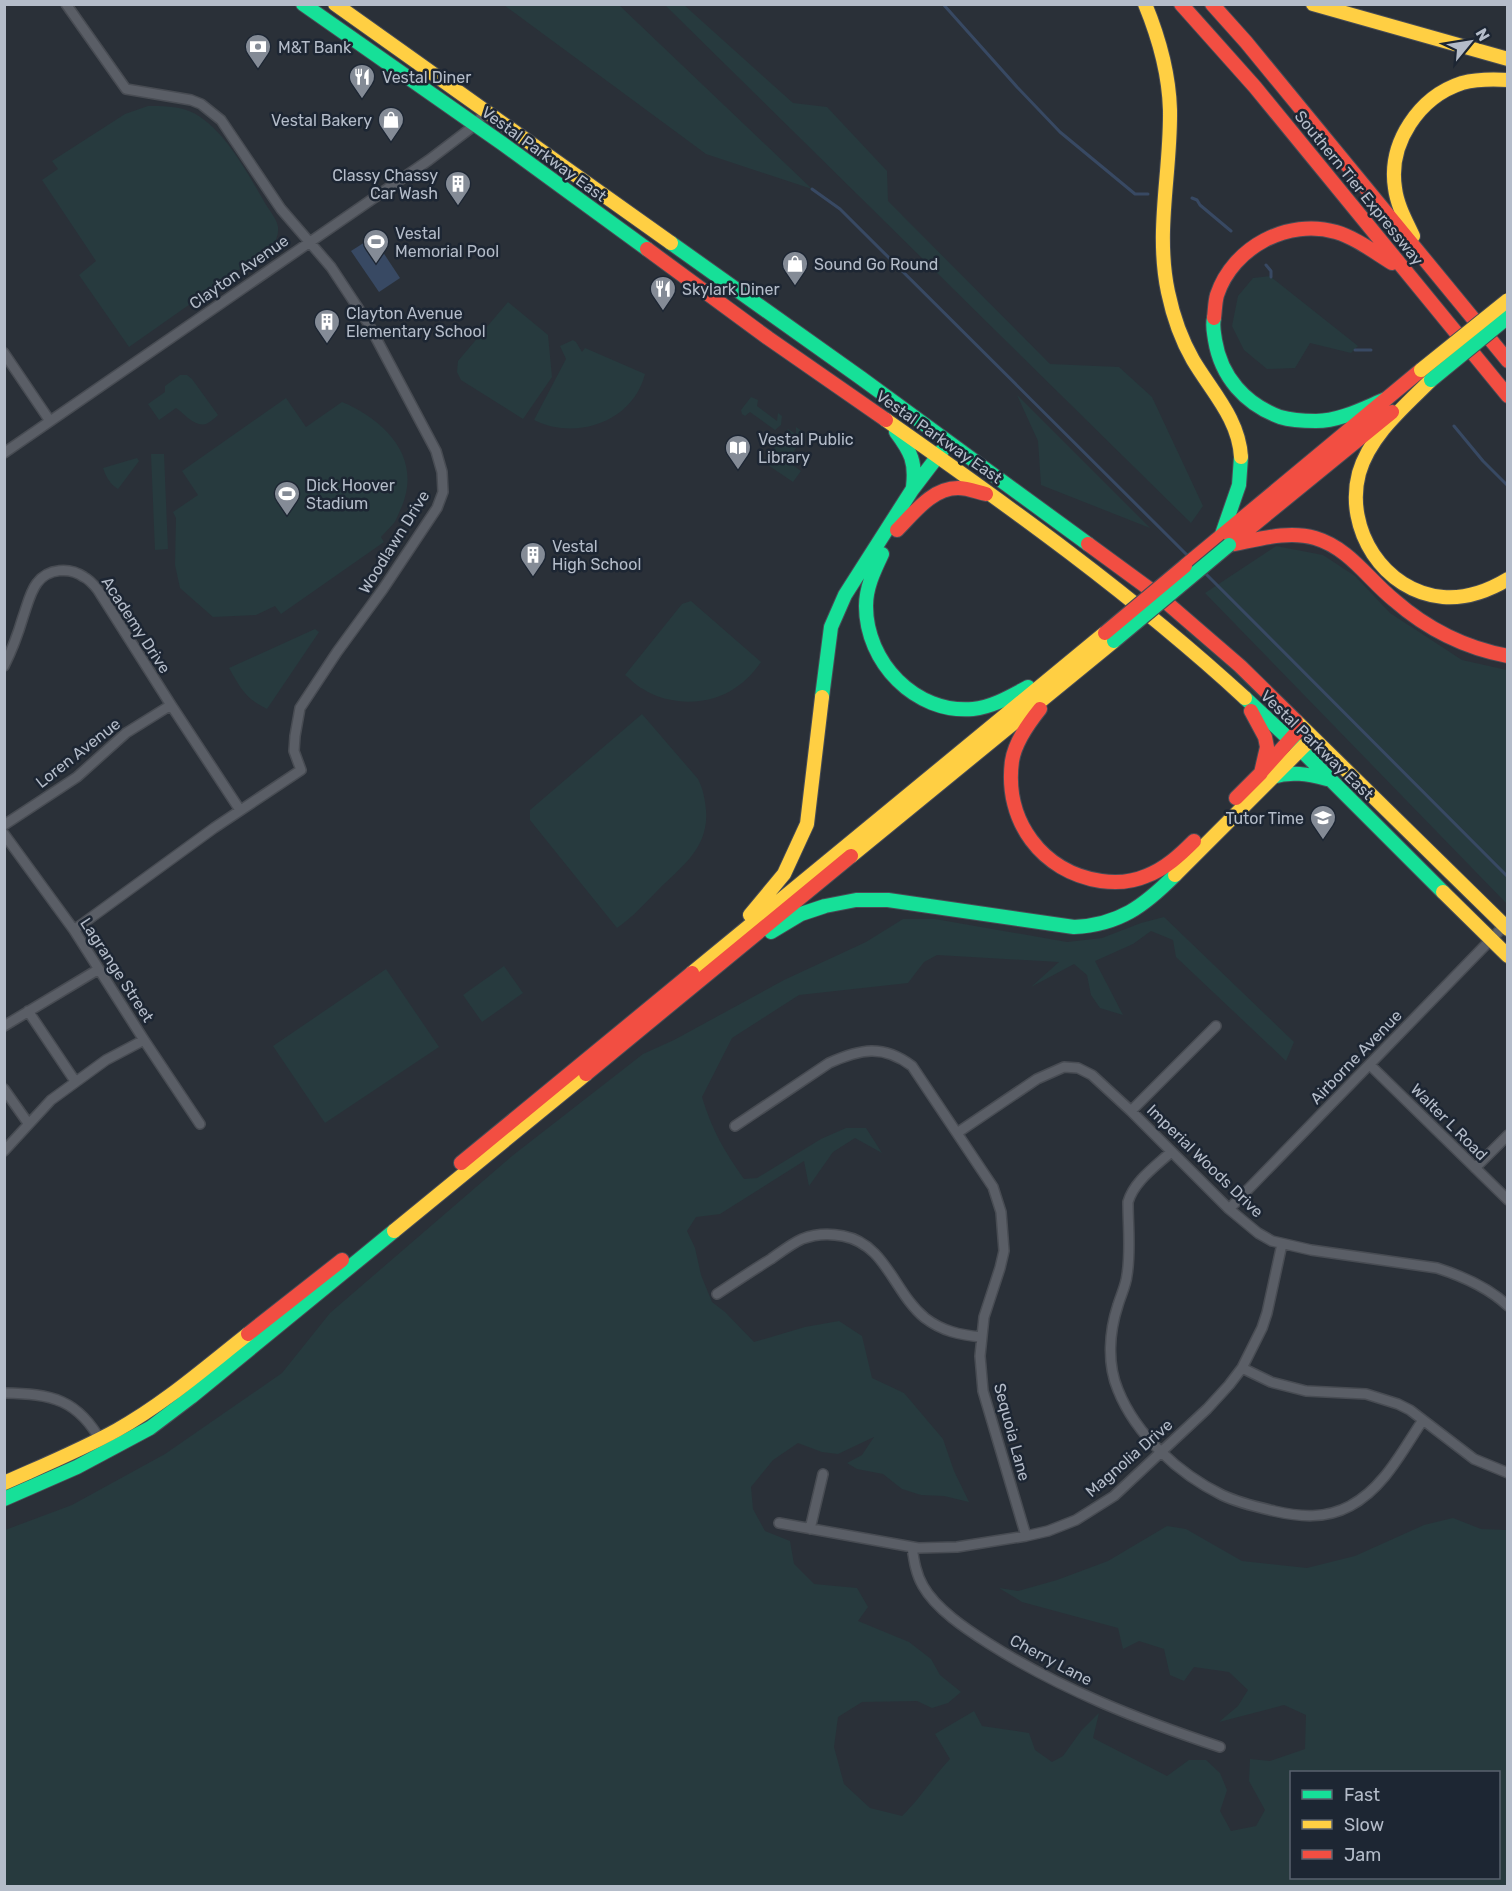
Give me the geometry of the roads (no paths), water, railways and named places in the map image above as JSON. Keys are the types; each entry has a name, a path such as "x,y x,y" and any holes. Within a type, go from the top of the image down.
{"main road":[{"name":"Vestal Parkway East","path":"303,4 475,125 768,338 942,459 1116,587 1174,634 1238,691 1508,956"},
{"name":"Vestal Parkway East","path":"335,4 861,378 1159,596 1240,666 1506,927"},
{"path":"1145,4 1160,46 1168,84 1170,108 1162,236 1164,273 1173,313 1185,345 1232,416 1241,442 1241,478 1225,541"},
{"name":"Southern Tier Expressway","path":"1182,4 1255,87 1508,396"},
{"name":"Southern Tier Expressway","path":"1212,4 1246,42 1508,361"},
{"path":"1313,4 1508,59"},
{"path":"1422,256 1397,201 1394,184 1395,159 1400,140 1411,120 1424,104 1440,92 1460,83 1483,79 1508,80"},
{"path":"1405,272 1367,247 1334,231 1310,228 1286,230 1267,237 1237,260 1222,280 1213,309 1212,321 1215,346 1222,370 1236,390 1264,412 1288,420 1316,421 1340,418 1386,399 1426,375 1508,317"},
{"path":"4,1484 150,1428 191,1397 726,951 1426,375 1508,300"},
{"path":"1426,375 1383,430 1365,459 1356,486 1355,503 1359,526 1370,552 1383,569 1405,586 1444,597 1465,596 1488,590 1508,579"},
{"path":"1225,541 1386,399"},
{"path":"887,420 909,450 914,463 912,490"},
{"path":"952,446 874,566 867,585 865,607 870,638 881,662 899,683 926,700 949,708 976,709 994,704 1059,677"},
{"path":"726,951 784,874 807,824 831,627 844,595 912,490 942,459"},
{"path":"897,530 936,493 949,488 993,496"},
{"path":"1225,541 1250,542 1271,536 1289,535 1313,538 1331,544 1348,555 1416,618 1451,638 1473,647 1508,656"},
{"path":"1059,677 1022,735 1012,760 1010,785 1015,810 1024,833 1038,851 1054,864 1072,874 1094,880 1110,881 1127,881 1146,876 1168,864 1184,851 1266,775 1299,772 1330,781"},
{"path":"1238,691 1259,723 1265,737 1266,775"},
{"path":"1295,745 1302,727"},
{"path":"726,951 801,915 825,906 856,900 888,900 1074,927 1098,925 1116,920 1134,912 1154,896 1295,745 1313,737"},
{"path":"4,1499 77,1467 103,1445"}],"street":[{"name":"Woodlawn Drive","path":"66,4 126,90 191,100 201,104 221,120 281,209 331,267 368,323 436,451 442,472 443,492 437,508 300,708 294,751 301,770 240,810 74,930"},
{"name":"Clayton Avenue","path":"4,453 429,160 475,125 486,111"},
{"path":"4,353 50,421"},
{"name":"Academy Drive","path":"4,666 32,591 39,581 61,570 75,572 87,578 98,590 240,810"},
{"name":"Loren Avenue","path":"4,825 77,777 126,733 171,705"},
{"name":"Lagrange Street","path":"4,834 74,930 200,1124"},
{"name":"Airborne Avenue","path":"1229,1209 1506,927"},
{"path":"4,1026 99,969"},
{"path":"28,1011 75,1081"},
{"path":"1131,1111 1216,1026"},
{"path":"4,1151 51,1100 106,1060 144,1040"},
{"name":"Sequoia Lane","path":"735,1126 844,1055 868,1050 894,1055 912,1066 993,1187 1001,1212 1004,1251 984,1317 980,1356 983,1391 1026,1536"},
{"name":"Walter L Road","path":"1370,1065 1508,1200"},
{"name":"Imperial Woods Drive","path":"957,1133 1031,1083 1064,1067 1078,1068 1092,1075 1131,1111 1229,1209 1258,1233 1272,1241 1437,1268 1475,1283 1508,1306"},
{"path":"4,1089 28,1123"},
{"path":"1475,1168 1508,1135"},
{"path":"1171,1152 1136,1185 1130,1194 1128,1202 1130,1254 1127,1277 1111,1336 1111,1363 1117,1390 1144,1434 1198,1481 1232,1499 1250,1506 1294,1516 1323,1515 1349,1506 1381,1481 1423,1420"},
{"path":"717,1294 801,1240 819,1234 841,1235 855,1238 877,1255 924,1317 947,1331 981,1337"},
{"name":"Magnolia Drive","path":"779,1523 912,1547 957,1547 1026,1536 1048,1531 1076,1520 1114,1496 1229,1386 1242,1368 1262,1328 1282,1244"},
{"path":"1242,1368 1271,1382 1306,1391 1366,1394 1387,1399 1410,1410 1474,1459 1508,1473"},
{"path":"4,1393 34,1394 56,1399 77,1411 92,1425 103,1445"},
{"path":"810,1529 823,1474"},
{"name":"Cherry Lane","path":"912,1547 915,1566 923,1587 953,1619 978,1636 1022,1664 1091,1699 1220,1747"}],"water":[{"name":"Vestal Memorial Pool","path":"373,237 400,278 379,292 351,251"}],"waterway":[{"path":"943,4 1060,132 1135,194 1148,194"},
{"path":"812,189 840,209 1189,557"},
{"path":"1192,198 1231,231"},
{"path":"1266,265 1271,271 1271,277"},
{"path":"1355,350 1371,350"},
{"path":"1454,426 1483,461 1508,486"},
{"path":"1204,572 1508,877"}],"place":[{"name":"M&T Bank","path":"258,70"},
{"name":"Vestal Diner","path":"362,100"},
{"name":"Vestal Bakery","path":"391,143"},
{"name":"Classy Chassy Car Wash","path":"458,207"},
{"name":"Vestal Memorial Pool","path":"376,265"},
{"name":"Sound Go Round","path":"795,287"},
{"name":"Skylark Diner","path":"663,312"},
{"name":"Clayton Avenue Elementary School","path":"327,345"},
{"name":"Vestal Public Library","path":"738,471"},
{"name":"Dick Hoover Stadium","path":"287,517"},
{"name":"Vestal High School","path":"533,578"},
{"name":"Tutor Time","path":"1323,841"}]}
